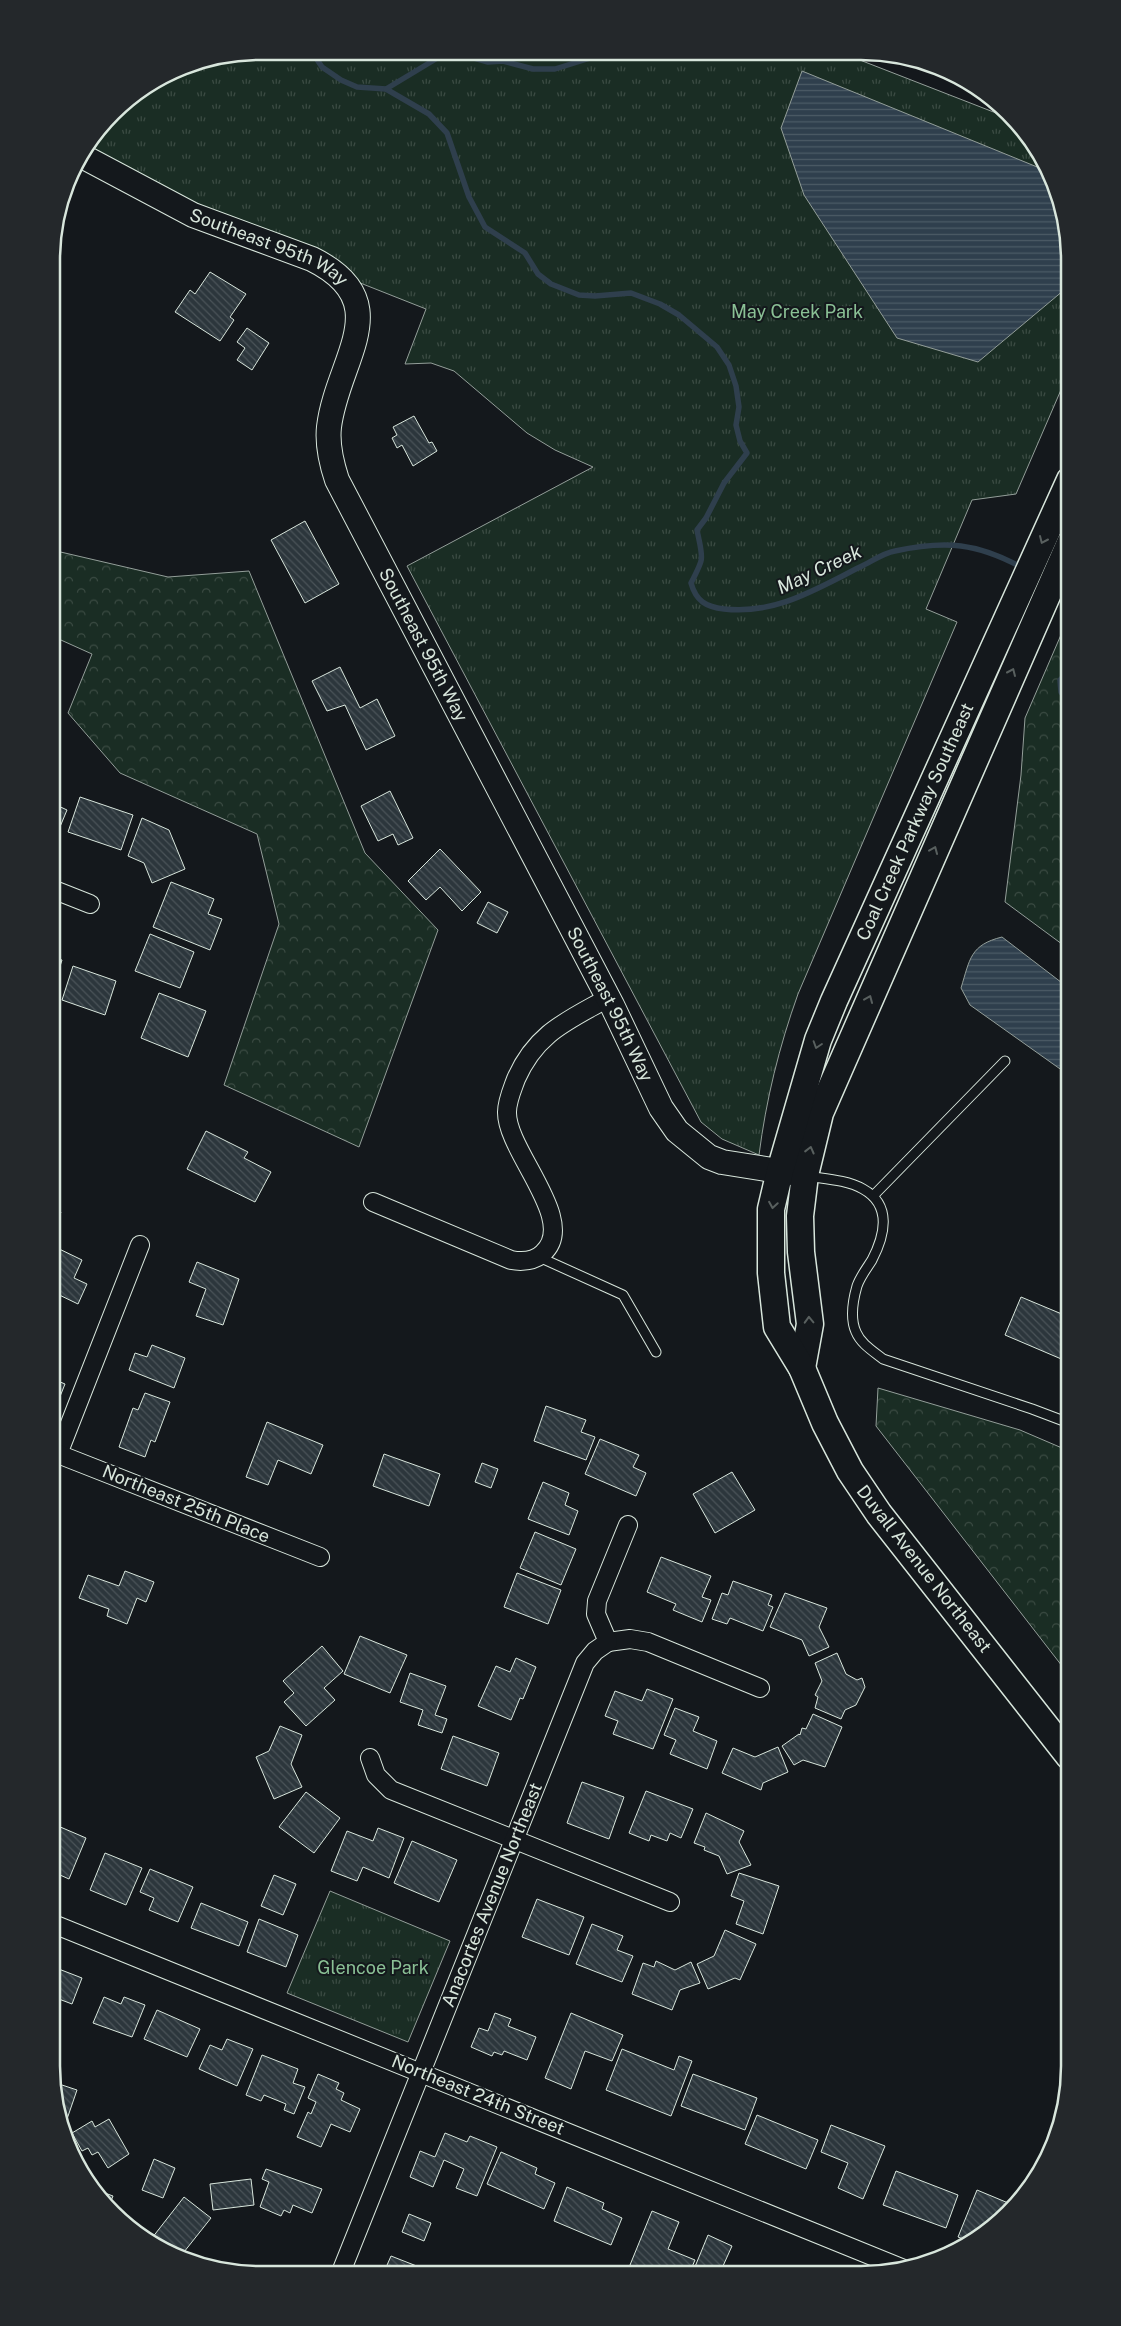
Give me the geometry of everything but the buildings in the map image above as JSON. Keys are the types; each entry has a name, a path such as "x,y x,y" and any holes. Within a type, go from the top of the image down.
{"main road":[{"name":"Coal Creek Parkway Southeast","path":"780,1171 810,1066 834,1000 1061,500"},
{"name":"Coal Creek Parkway Southeast","path":"802,1368 810,1324 801,1252 800,1216 805,1175 820,1113 1061,563"},
{"name":"Duvall Avenue Northeast","path":"780,1171 771,1209 771,1273 777,1327 802,1368 825,1423 850,1471 879,1514 1061,1746"}],"street":[{"name":"Southeast 95th Way","path":"88,159 193,215 312,259 330,268 345,280 353,292 358,306 358,323 329,427 331,461 337,480 608,998 661,1108 677,1131 697,1149 722,1162 805,1175"},
{"path":"60,892 90,904"},
{"path":"373,1202 511,1260 521,1262 539,1257 551,1241 552,1218 548,1205 512,1136 507,1114 509,1098 524,1061 544,1037 608,998"},
{"path":"60,1443 140,1245"},
{"name":"Northeast 25th Place","path":"60,1457 320,1558"},
{"path":"628,1525 597,1601 596,1614 608,1642 630,1639 648,1642 760,1688"},
{"name":"Anacortes Avenue Northeast","path":"343,2266 586,1663 594,1651 608,1642"},
{"path":"370,1758 376,1775 391,1790 670,1902"},
{"name":"Northeast 24th Street","path":"60,1928 890,2263"}],"lane":[{"path":"874,1196 1005,1061"},
{"path":"805,1175 850,1184 864,1189 874,1196 881,1205 884,1225 881,1239 857,1285 852,1318 856,1332 868,1348 883,1358 1061,1419"},
{"path":"539,1257 623,1295 656,1352"}],"green space":[{"name":"May Creek Park","path":"247,60 860,60 996,113 1020,138 1046,184 1057,221 1061,247 1061,390 1016,494 972,500 926,609 957,622 798,994 774,1074 765,1114 759,1155 722,1139 701,1122 407,566 593,467 555,450 527,433 454,371 431,363 405,364 426,309 148,199 91,154 101,138 138,101 160,87 184,75 208,67"},
{"path":"60,552 168,577 249,571 365,853 438,930 359,1147 224,1085 279,924 257,834 120,773 68,713 92,654 60,640"},
{"path":"1061,635 1061,943 1005,902 1021,775 1025,718"},
{"path":"878,1388 1020,1430 1061,1448 1061,1665 876,1426"},
{"name":"Glencoe Park","path":"330,1891 450,1941 408,2042 287,1993"}],"water":[{"path":"802,71 1038,167 1046,184 1057,221 1061,247 1061,293 978,362 897,338 804,195 781,128"},
{"path":"1002,937 1061,982 1061,1070 970,1005 961,988 969,961 977,949 991,940"}],"waterway":[{"name":"May Creek","path":"317,60 322,67 341,80 357,87 386,89 429,114 447,133 469,197 485,227 525,253 538,274 551,284 579,295 595,296 631,293 660,304 679,315 717,347 729,365 736,386 739,407 736,425 740,441 747,453 724,483 706,518 697,530 701,547 701,562 691,583 699,599 707,605 724,609 743,610 778,604 811,592 886,554 930,546 946,545 976,549 991,553 1023,568"},
{"path":"386,89 434,60"},
{"path":"481,60 488,62 503,61 533,69 555,69 584,60"},
{"name":"May Creek","path":"1057,593 1061,596"},
{"name":"May Creek","path":"1061,679 1061,692"}]}
